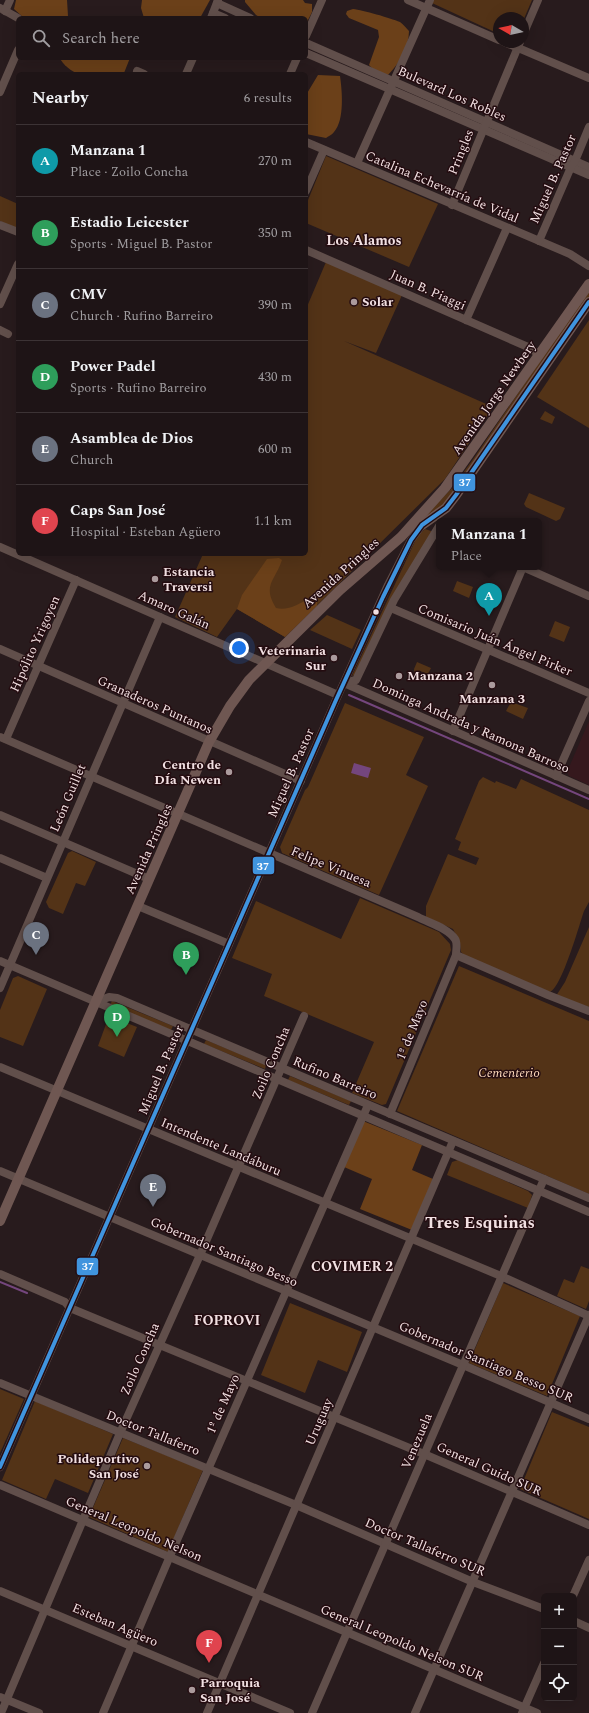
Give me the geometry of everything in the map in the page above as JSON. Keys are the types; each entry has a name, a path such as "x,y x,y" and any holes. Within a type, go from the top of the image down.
{"main road":[{"name":"Avenida Jorge Newbery","path":"418,523 459,470 589,284"},
{"name":"Avenida Jorge Newbery","path":"418,523 446,508 589,302"},
{"name":"Avenida Pringles","path":"0,1221 209,742 238,694 264,664 340,590 418,523"}],"street":[{"path":"10,0 3,10 16,17"},
{"path":"308,32 322,0"},
{"path":"408,0 428,4 493,37"},
{"path":"529,21 538,0"},
{"path":"212,15 218,2 246,16"},
{"path":"357,163 428,4"},
{"name":"Bulevard Los Robles","path":"308,44 392,85 573,164 589,175"},
{"name":"Pringles","path":"452,205 518,48"},
{"path":"525,48 589,78"},
{"name":"Bulevard Los Robles","path":"308,54 392,85"},
{"path":"0,92 16,55"},
{"path":"187,72 192,60"},
{"path":"291,72 296,60"},
{"name":"Miguel B. Pastor","path":"539,241 589,127"},
{"name":"Catalina Echevarría de Vidal","path":"308,143 570,254 589,266"},
{"path":"308,186 324,150"},
{"name":"Bulevard Los Robles","path":"573,164 589,167"},
{"path":"0,225 16,231"},
{"path":"466,320 507,228"},
{"name":"Juan B. Piaggi","path":"308,251 528,346 540,355"},
{"path":"0,304 16,268"},
{"path":"0,330 8,334"},
{"name":"Avenida Jorge Newbery","path":"442,518 446,508"},
{"path":"418,523 436,528"},
{"name":"Miguel B. Pastor","path":"0,1467 338,695 418,523"},
{"path":"344,683 356,680 391,608 436,532"},
{"name":"Amaro Galán","path":"0,547 16,554"},
{"name":"Amaro Galán","path":"21,556 264,664 338,695"},
{"path":"452,731 522,570"},
{"path":"530,570 589,596"},
{"name":"Hipólito Yrigoyen","path":"3,738 38,666 76,580"},
{"name":"Comisario Juán Ángel Pirker","path":"391,608 589,693"},
{"name":"León Guillet","path":"0,988 160,617"},
{"name":"Granaderos Puntanos","path":"0,649 209,742 301,781"},
{"name":"Dominga Andrada y Ramona Barroso","path":"344,683 589,790"},
{"path":"556,776 589,701"},
{"name":"Felipe Vinuesa","path":"3,738 178,815 418,917 448,932 455,939 457,947 456,955"},
{"path":"0,815 149,879"},
{"path":"0,858 47,878"},
{"path":"138,906 229,944"},
{"path":"456,955 589,1011"},
{"name":"1º de Mayo","path":"390,1114 456,955"},
{"name":"Rufino Barreiro","path":"0,961 589,1212"},
{"name":"Rufino Barreiro","path":"96,1002 109,997 117,998 589,1198"},
{"name":"Zoilo Concha","path":"1,1713 3,1698 46,1610 120,1433 200,1255 304,1016"},
{"name":"Intendente Landáburu","path":"0,1067 411,1240 501,1276 589,1315"},
{"name":"1º de Mayo","path":"103,1713 170,1556 368,1104"},
{"name":"Uruguay","path":"207,1713 453,1141"},
{"name":"Gobernador Santiago Besso","path":"0,1171 373,1328"},
{"name":"Venezuela","path":"312,1713 544,1179"},
{"name":"General Guido SUR","path":"0,1274 65,1302 70,1308 424,1454 589,1525"},
{"path":"415,1713 589,1315"},
{"name":"Gobernador Santiago Besso SUR","path":"373,1328 463,1364 589,1419"},
{"name":"Doctor Tallaferro","path":"0,1383 296,1505"},
{"name":"General Leopoldo Nelson","path":"0,1485 170,1556 258,1595"},
{"name":"Doctor Tallaferro SUR","path":"296,1505 473,1582 541,1608"},
{"path":"575,1593 589,1560"},
{"name":"Esteban Agüero","path":"0,1591 290,1713"},
{"name":"General Leopoldo Nelson SUR","path":"258,1595 435,1668 523,1710 537,1713"},
{"path":"577,1623 589,1628"},
{"path":"523,1710 543,1665"},
{"path":"3,1698 39,1713"}],"shaded area":[{"path":"16,0 67,0 68,16 22,16 14,9"},
{"path":"142,0 210,0 201,16 143,16 141,8"},
{"path":"245,0 303,0 305,3 312,4 312,12 308,20 308,16 258,16 245,2"},
{"path":"353,9 376,14 400,22 409,31 409,37 403,55 388,75 376,72 369,65 379,37 378,30 349,18 346,14 347,11"},
{"path":"61,60 129,60 124,72 73,72"},
{"path":"318,75 340,76 342,105 340,120 334,132 326,138 308,134 308,92"},
{"path":"279,558 282,560 270,588 270,594 276,608 289,608 310,598 317,602 317,606 285,637 237,609 242,595 267,559"},
{"path":"589,721 589,785 569,776 567,772"},
{"path":"354,763 371,768 368,778 351,773"},
{"path":"363,1121 422,1145 412,1170 433,1179 412,1230 360,1209 372,1179 344,1167"}],"green space":[{"path":"434,0 532,0 527,12 493,12 493,31 432,3"},
{"path":"326,156 438,204 409,267 308,224 308,200"},
{"path":"0,196 16,203 16,228 0,221"},
{"path":"326,262 402,295 376,353 344,341 493,407 445,479 285,637 237,609 217,637 175,617 202,556 308,556 308,304"},
{"path":"589,289 589,299 453,497 427,518 425,516 452,488 474,458"},
{"path":"589,320 589,428 537,397"},
{"path":"545,411 555,417 552,424 540,419"},
{"path":"529,493 565,508 560,519 556,521 526,507 524,504"},
{"path":"425,529 431,531 432,533 357,674 352,676 418,535"},
{"path":"457,581 473,587 469,598 453,591"},
{"path":"327,615 361,630 352,649 310,630"},
{"path":"555,621 570,627 564,642 549,636"},
{"path":"417,662 431,668 428,674 420,671 416,681 414,669"},
{"path":"511,702 528,708 523,719 506,711"},
{"path":"345,703 424,737 406,775 428,786 379,895 282,853 280,847"},
{"path":"483,777 495,783 496,781 516,789 521,779 589,810 589,902 584,911 565,968 555,988 550,992 469,960 461,952 460,943 453,929 426,917 426,906 448,854 476,865 479,858 458,850 461,842 455,839 479,781"},
{"path":"72,851 96,862 85,886 76,883 63,914 49,908 46,902 68,853"},
{"path":"360,898 439,932 450,944 451,950 386,1104 382,1105 352,1093 374,1042 264,996 272,974 232,958 256,901 341,939"},
{"path":"589,927 589,1007 556,996 565,982"},
{"name":"Cementerio","path":"459,966 589,1021 589,1194 397,1111"},
{"path":"18,976 47,989 23,1046 0,1037 0,1010 13,978"},
{"path":"112,1001 173,1026 171,1030 110,1005"},
{"path":"109,1016 137,1027 124,1057 98,1046"},
{"path":"206,1040 266,1065 265,1069 204,1044"},
{"path":"290,1076 351,1101 349,1105 288,1080"},
{"path":"458,1160 528,1191 532,1195 528,1208 447,1175 452,1162"},
{"path":"581,1266 589,1269 589,1301 586,1309 557,1296 564,1279 574,1283"},
{"path":"503,1283 580,1316 547,1396 469,1363"},
{"path":"290,1303 362,1332 347,1372 318,1360 305,1393 261,1375"},
{"path":"0,1389 24,1399 0,1453"},
{"path":"35,1401 113,1434 88,1493 55,1479 46,1499 2,1480"},
{"path":"552,1412 589,1427 589,1519 520,1489"},
{"path":"123,1438 203,1470 168,1552 89,1517"}],"waterway":[{"path":"349,695 589,799"},
{"path":"0,1282 27,1293"}],"transit line":[{"name":"37","path":"0,1467 336,700 411,540 422,525 446,508 456,495 589,302"}],"place":[{"name":"Solar","path":"354,302"},
{"name":"Estancia Traversi","path":"155,579"},
{"name":"Manzana 1","path":"489,616"},
{"name":"Veterinaria Sur","path":"334,658"},
{"name":"Manzana 2","path":"399,676"},
{"name":"Manzana 3","path":"492,685"},
{"name":"Centro de DÍa Newen","path":"229,772"},
{"name":"CMV","path":"36,955"},
{"name":"Estadio Leicester","path":"186,975"},
{"name":"Power Padel","path":"117,1037"},
{"name":"Asamblea de Dios","path":"153,1207"},
{"name":"Polideportivo San José","path":"147,1466"},
{"name":"Caps San José","path":"209,1663"},
{"name":"Parroquia San José","path":"192,1690"}],"district":[{"name":"Los Alamos","path":"364,240"},
{"name":"Tres Esquinas","path":"480,1223"},
{"name":"COVIMER 2","path":"352,1266"},
{"name":"FOPROVI","path":"227,1320"}]}
